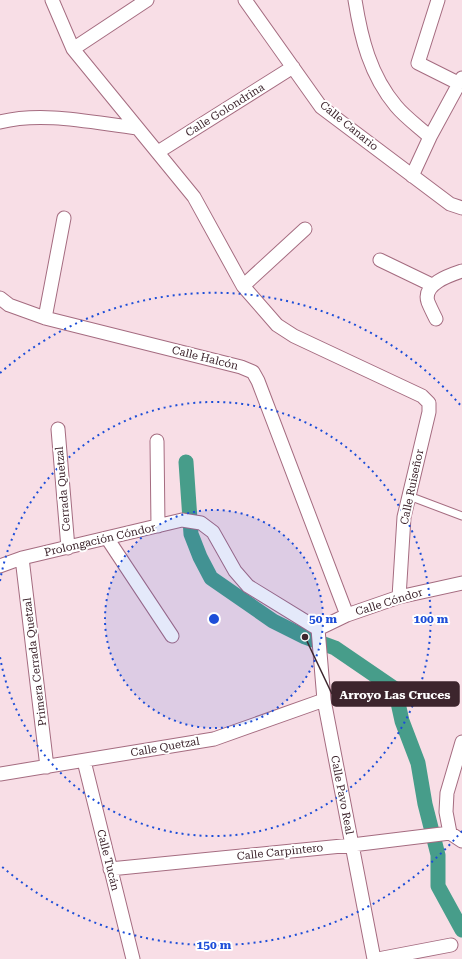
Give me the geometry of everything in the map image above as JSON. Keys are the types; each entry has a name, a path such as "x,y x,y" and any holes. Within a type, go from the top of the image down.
{"street":[{"path":"52,0 73,50 194,197 243,286 305,229"},
{"path":"73,50 147,0"},
{"name":"Calle Canario","path":"246,0 321,107 450,204 462,208"},
{"path":"355,0 360,34 376,77 396,106 430,137"},
{"path":"412,176 430,137 460,80 418,63 438,0"},
{"name":"Calle Golondrina","path":"158,152 293,68"},
{"path":"0,122 17,117 44,117 138,128"},
{"path":"45,318 64,218"},
{"path":"380,260 432,285"},
{"path":"436,319 427,300 432,285 447,276 462,271"},
{"name":"Calle Ruiseñor","path":"243,286 276,325 294,336 422,396 429,403 429,412 404,517 399,597"},
{"name":"Calle Halcón","path":"0,298 9,305 45,318 241,367 253,372 258,381 347,615"},
{"name":"Cerrada Quetzal","path":"58,430 68,548"},
{"path":"157,441 158,526"},
{"name":"Prolongación Cóndor","path":"0,566 22,558 182,520 201,523 213,532 235,571 248,586 318,633"},
{"path":"107,538 172,636"},
{"name":"Primera Cerrada Quetzal","path":"22,558 47,767"},
{"name":"Calle Cóndor","path":"318,633 347,615 399,597 462,583"},
{"name":"Calle Pavo Real","path":"318,633 324,700 374,959"},
{"name":"Calle Quetzal","path":"0,774 214,739 324,700"},
{"path":"462,742 447,793 446,812 450,833 462,841"},
{"name":"Calle Tucán","path":"84,761 132,959"},
{"name":"Calle Carpintero","path":"110,869 352,845 450,833"},
{"path":"378,959 451,944"}],"lane":[{"path":"409,496 462,516"}],"waterway":[{"path":"186,462 191,534 200,557 211,578 273,621 305,637 335,648 395,689 402,721 418,763 425,804 438,855 438,886 462,930"}],"place":[{"name":"Arroyo Las Cruces","path":"305,637"}]}
